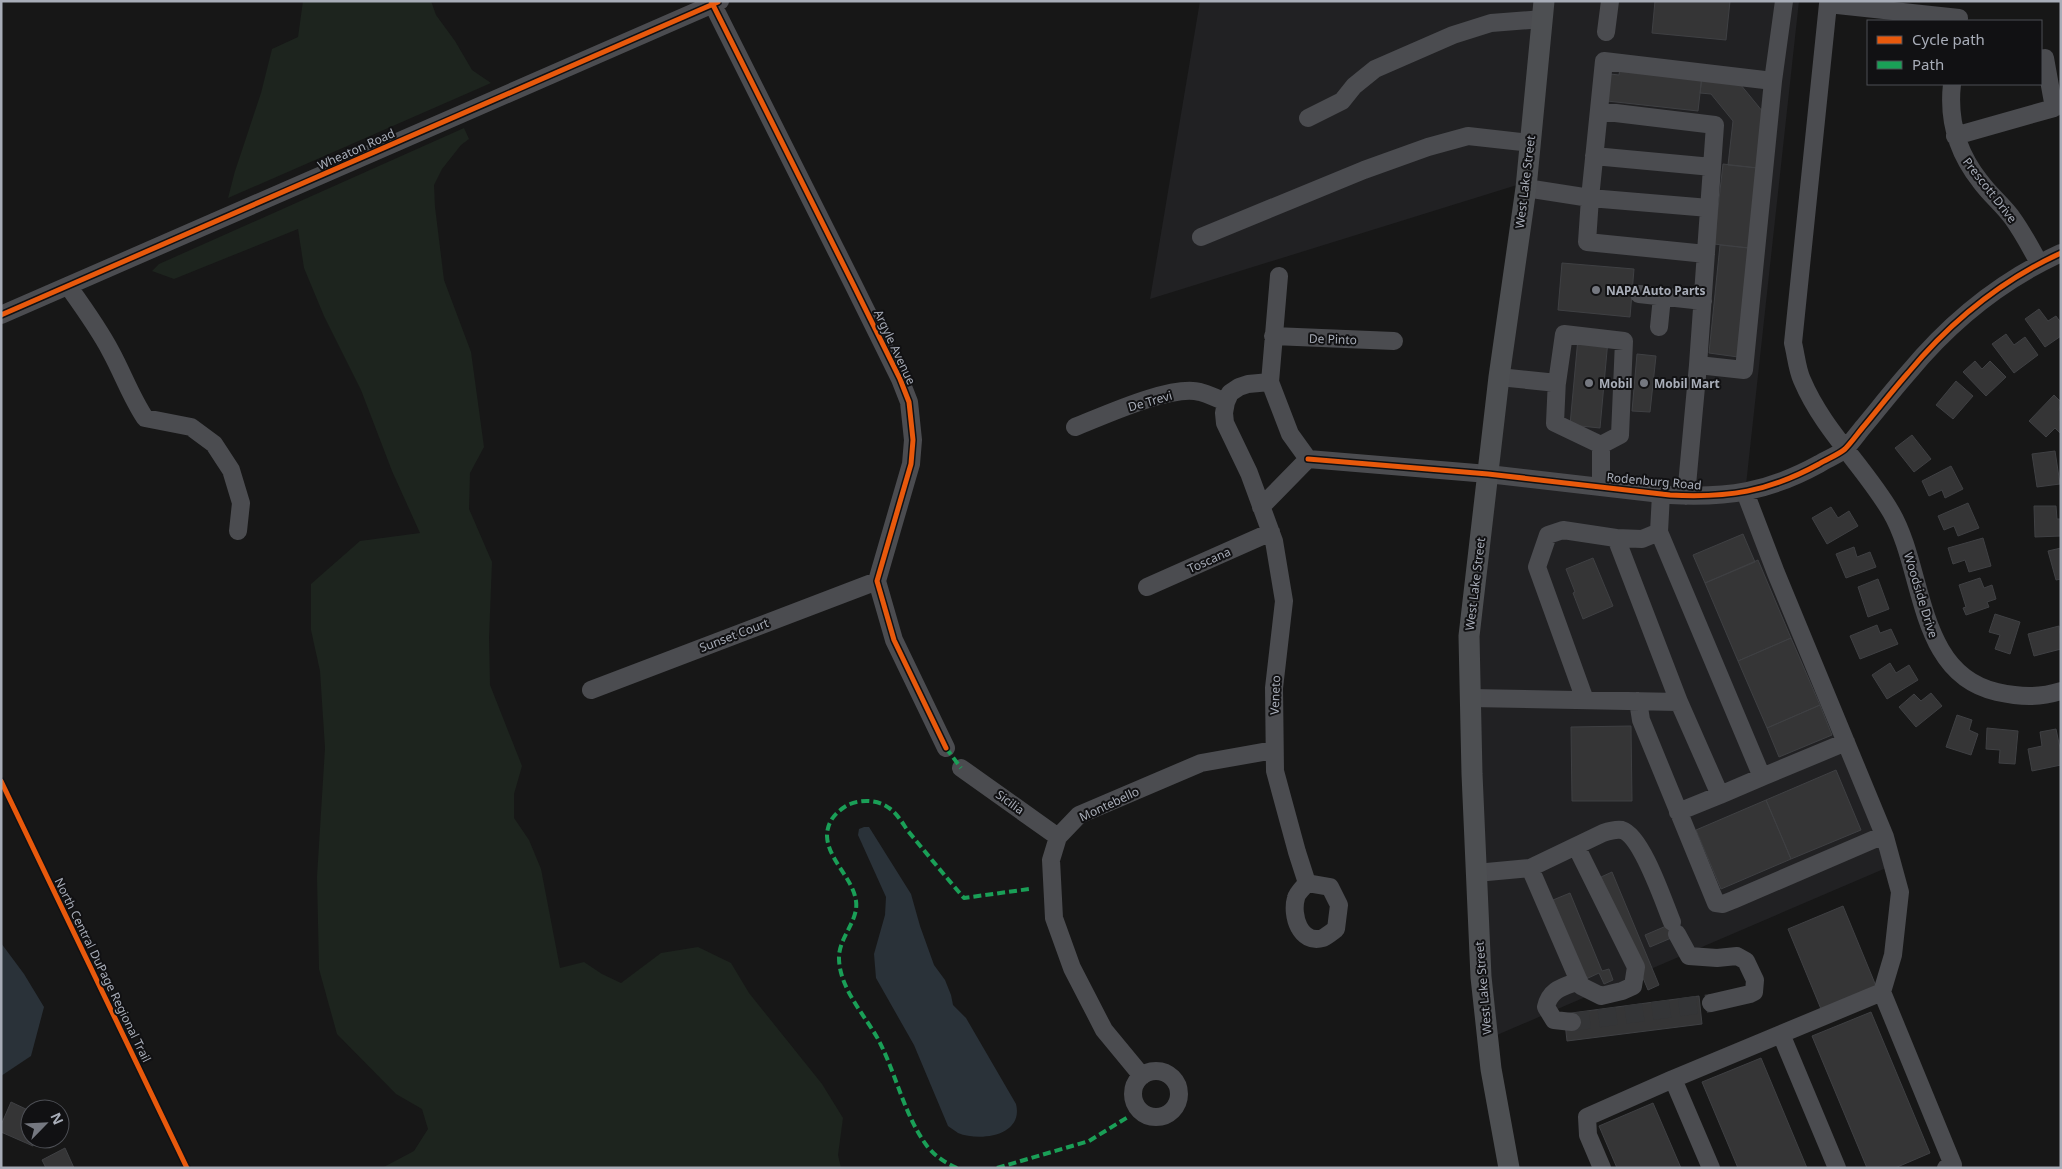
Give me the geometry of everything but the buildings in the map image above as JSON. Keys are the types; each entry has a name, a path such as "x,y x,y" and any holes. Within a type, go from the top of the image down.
{"main road":[{"name":"West Lake Street","path":"1509,1168 1488,1044 1481,976 1469,636 1499,377 1526,188 1544,10"}],"street":[{"path":"1606,32 1610,1"},
{"path":"1698,366 1744,370 1773,80 1784,1"},
{"name":"Wheaton Road","path":"1,315 714,2"},
{"name":"Argyle Avenue","path":"714,2 900,379 908,402 913,440 911,464 877,581"},
{"path":"1828,2 1959,14"},
{"name":"Woodside Drive","path":"1828,2 1793,343 1801,378 1818,411 1844,450 1881,497 1898,526 1907,549 1930,630 1946,658 1961,673 1986,690 2017,697 2036,696 2061,691"},
{"path":"1308,118 1342,101 1354,86 1375,68 1452,35 1544,10"},
{"path":"1955,136 2054,108 2045,58 2042,59"},
{"path":"1706,254 1587,242 1604,61 1773,80"},
{"name":"Prescott Drive","path":"1952,85 1951,112 1955,136 1966,162 1980,182 2013,219 2039,263"},
{"path":"1599,112 1715,125 1704,300 1686,496"},
{"path":"1201,237 1364,170 1428,147 1468,136 1530,143"},
{"path":"1594,156 1712,167"},
{"path":"1526,188 1590,198 1709,208"},
{"name":"Rodenburg Road","path":"1308,459 1488,474 1686,496 1734,494 1762,489 1791,478 1844,450 1950,326 1988,294 2061,252"},
{"path":"1261,507 1308,459 1290,434 1270,382 1279,276"},
{"path":"68,286 112,352 136,405 145,418 191,427 214,444 231,470 241,503 238,531"},
{"path":"1639,294 1704,300"},
{"path":"1659,327 1662,296"},
{"path":"1564,334 1624,341 1620,435 1601,445 1555,423 1557,379 1564,334"},
{"name":"De Pinto","path":"1273,336 1394,341"},
{"path":"1499,377 1557,383 1557,379"},
{"path":"1226,402 1230,393 1239,387 1248,384 1270,382"},
{"name":"De Trevi","path":"1075,427 1138,402 1171,393 1199,391 1226,402"},
{"name":"Veneto","path":"1226,402 1225,423 1249,474 1271,532 1284,601 1274,688 1275,771 1307,883"},
{"path":"1601,445 1601,487"},
{"path":"1745,492 1776,573 1884,834 1900,892 1893,955 1882,992 1950,1166"},
{"path":"1660,494 1659,532 1762,777"},
{"path":"1585,700 1537,567 1548,535 1563,530 1616,538 1642,539 1659,532"},
{"name":"Toscana","path":"1147,587 1271,532"},
{"path":"1616,538 1679,702 1720,794"},
{"path":"877,581 894,640 946,748"},
{"name":"Sunset Court","path":"591,690 877,581"},
{"path":"1471,698 1679,702"},
{"path":"1638,701 1641,720 1716,903 1723,904 1733,900 1884,834"},
{"path":"1678,812 1846,742"},
{"name":"Montebello","path":"1142,1076 1104,1030 1072,968 1054,918 1051,860 1058,837 1079,815 1201,763 1274,750"},
{"name":"Sicilia","path":"961,768 1058,837"},
{"path":"1476,873 1530,868 1603,833 1623,830 1638,846 1688,956 1717,958 1737,956 1746,961 1755,980 1754,992 1710,1003"},
{"path":"1530,868 1581,986 1601,996 1633,986 1636,967 1576,846"},
{"path":"1572,1022 1554,1020 1546,1007 1548,998 1554,990 1579,980"},
{"path":"1602,1168 1588,1135 1587,1117 1882,992"},
{"path":"1780,1034 1837,1168"},
{"path":"1673,1079 1711,1168"}],"shaded area":[{"path":"303,1 431,1 436,15 455,41 472,70 491,83 228,198 261,93 272,49 298,37"},
{"path":"1200,1 1537,1 1517,185 1150,299"},
{"path":"1548,1 1799,1 1746,485 1700,493 1493,470"},
{"path":"464,128 469,139 461,145 442,169 434,185 444,280 471,352 484,447 470,473 469,509 492,562 489,638 490,685 522,766 514,794 514,818 529,840 541,869 560,968 584,962 602,974 621,983 661,953 698,947 731,963 749,993 822,1084 843,1118 838,1155 841,1168 382,1168 414,1151 428,1129 422,1109 396,1094 337,1034 319,969 317,877 325,748 320,671 311,630 311,584 360,541 420,533 392,471 361,390 324,316 304,268 298,229 174,279 152,271 159,264"},
{"path":"1493,481 1753,496 1900,862 1490,1038 1475,639"},
{"path":"869,827 911,894 934,965 945,980 953,1005 966,1018 1016,1104 1017,1115 1007,1130 998,1134 977,1137 958,1133 948,1126 914,1045 876,978 874,954 885,915 886,897 858,835 859,829"},
{"path":"1,943 24,974 44,1007 31,1056 1,1076"}],"tunnel":[{"path":"1572,1022 1711,1003"}],"marked path":[{"path":"946,748 961,768"},
{"path":"957,1168 934,1153 919,1134 878,1039 848,991 844,981 840,970 840,951 854,916 856,901 854,893 828,845 828,826 835,815 846,806 856,802 868,801 879,803 895,813 964,898 1029,889"},
{"path":"997,1168 1089,1141 1128,1117"}],"cycle path":[{"path":"711,1 900,379 909,402 913,440 911,464 877,581 894,640 946,748"},
{"path":"1,315 718,2"},
{"path":"1308,459 1488,474 1670,495 1729,494 1765,487 1800,473 1845,449 1924,354 1959,320 1977,304 2017,276 2061,253"},
{"name":"North Central DuPage Regional Trail","path":"1,781 187,1168"}],"place":[{"name":"NAPA Auto Parts","path":"1596,290"},
{"name":"Mobil","path":"1589,383"},
{"name":"Mobil Mart","path":"1644,383"}]}
